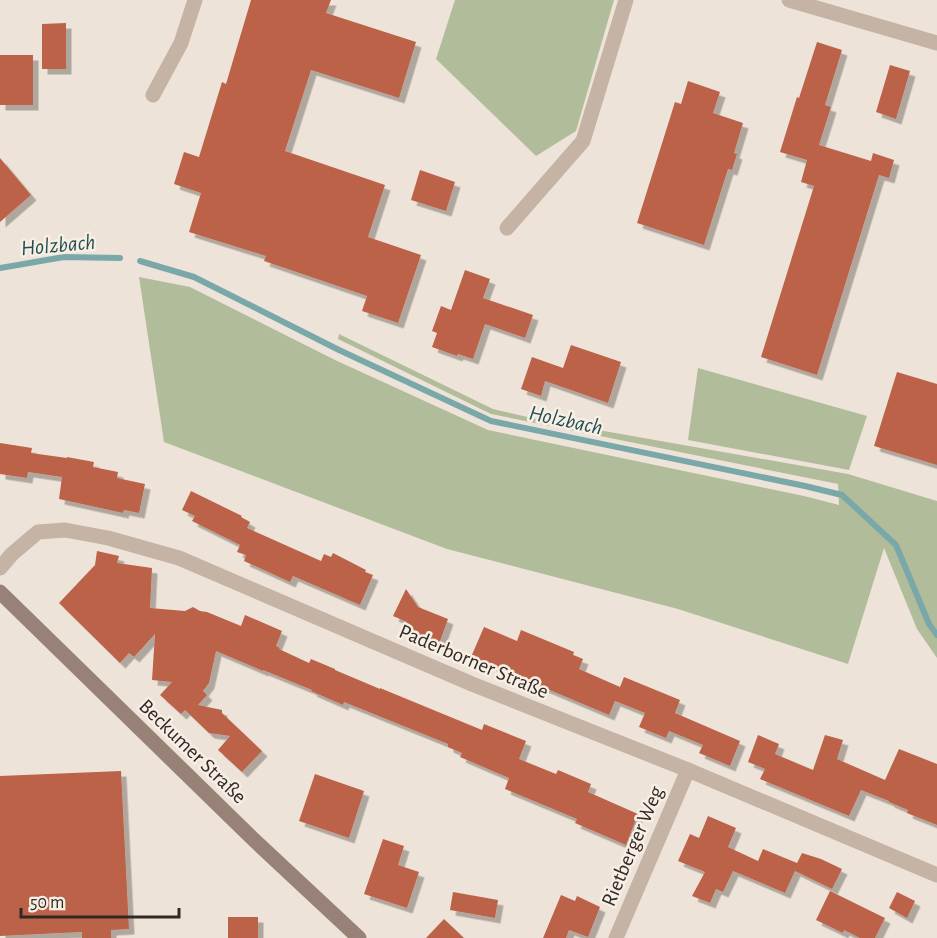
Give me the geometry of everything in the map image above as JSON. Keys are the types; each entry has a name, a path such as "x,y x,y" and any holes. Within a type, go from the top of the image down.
{"street":[{"path":"153,95 181,43 195,0"},
{"path":"507,228 583,141 626,0"},
{"path":"789,0 937,43"},
{"name":"Paderborner Straße","path":"0,568 12,554 38,532 65,530 108,538 179,558 472,684 688,770 937,875"},
{"name":"Beckumer Straße","path":"0,592 252,838 359,938"},
{"name":"Rietberger Weg","path":"616,938 688,770"}],"green space":[{"path":"455,0 614,0 576,131 536,156 436,59"},
{"path":"139,277 190,287 335,360 488,430 839,505 838,484 491,414 338,339 339,334 493,409 536,419 848,474 937,501 937,658 917,629 884,548 848,664 678,609 447,549 164,442"},
{"path":"698,368 867,416 849,470 688,440"}],"building":[{"path":"251,0 331,0 326,13 416,42 399,98 311,70 285,151 385,185 368,237 421,255 398,323 362,311 367,296 264,261 266,256 189,232 201,193 174,184 184,152 199,157 222,82 226,84"},
{"path":"66,23 66,69 42,69 42,24"},
{"path":"817,42 842,50 825,105 831,107 819,145 871,161 873,153 894,160 889,178 879,175 817,375 761,357 814,186 801,182 807,160 780,152"},
{"path":"0,55 33,55 33,105 0,105"},
{"path":"890,65 910,71 896,119 876,112"},
{"path":"688,81 720,92 713,113 743,123 734,153 737,154 732,170 728,169 704,245 637,223 675,102 681,104"},
{"path":"0,158 31,195 0,222"},
{"path":"420,170 455,182 446,211 411,200"},
{"path":"465,270 490,279 483,298 533,315 525,338 485,324 473,359 432,347 437,333 432,331 441,306 451,310"},
{"path":"571,345 621,362 608,403 545,381 541,396 521,389 532,357 563,368"},
{"path":"897,372 937,384 937,465 874,446"},
{"path":"0,443 32,448 31,453 94,462 93,467 118,472 117,478 145,484 139,513 124,510 123,513 59,499 62,477 28,472 27,478 0,474"},
{"path":"191,491 242,516 250,522 247,528 321,561 324,554 331,557 333,553 366,570 365,572 373,575 360,605 293,576 290,582 244,561 246,555 237,552 240,545 192,521 195,516 182,510"},
{"path":"97,551 119,556 117,563 152,568 150,608 185,611 193,607 241,626 245,615 282,631 276,646 309,663 311,659 482,730 484,724 526,741 519,759 556,774 558,770 591,784 588,792 638,814 626,845 575,823 577,819 505,789 509,778 460,757 462,753 448,747 448,744 344,702 343,705 216,651 209,683 203,691 207,695 198,705 222,710 222,713 262,751 242,772 218,750 230,736 209,733 185,710 181,714 160,695 172,682 152,680 155,634 134,657 129,653 120,663 59,603 95,565"},
{"path":"406,589 418,607 448,619 439,644 404,630 407,622 393,616"},
{"path":"484,627 517,641 521,630 574,652 573,655 583,659 579,669 620,687 624,677 680,700 675,713 740,741 730,766 699,753 703,745 669,731 666,738 639,727 645,713 615,701 609,715 471,657"},
{"path":"758,735 779,744 775,754 813,770 825,735 843,740 837,759 885,780 899,749 937,764 937,825 861,790 849,816 760,779 765,769 748,762"},
{"path":"121,771 129,929 111,930 111,938 82,938 82,932 0,936 0,776"},
{"path":"315,774 364,791 349,838 299,821"},
{"path":"708,816 736,828 728,847 758,861 763,849 797,863 802,853 842,869 832,889 795,871 785,893 733,871 723,892 716,889 710,903 692,896 705,872 678,861 690,834 699,838"},
{"path":"383,839 404,846 398,865 419,872 407,908 364,894"},
{"path":"830,891 885,918 875,938 860,938 844,930 843,933 816,920"},
{"path":"453,892 498,900 495,918 450,910"},
{"path":"897,892 915,901 907,918 889,908"},
{"path":"561,895 575,901 577,896 600,907 588,937 569,930 566,938 543,938"},
{"path":"228,917 258,917 258,938 228,938"},
{"path":"444,919 464,938 426,938"}],"waterway":[{"name":"Holzbach","path":"0,268 64,257 120,258"},
{"name":"Holzbach","path":"140,261 194,277 339,350 491,421 842,495 896,545 929,624 937,635"}]}
